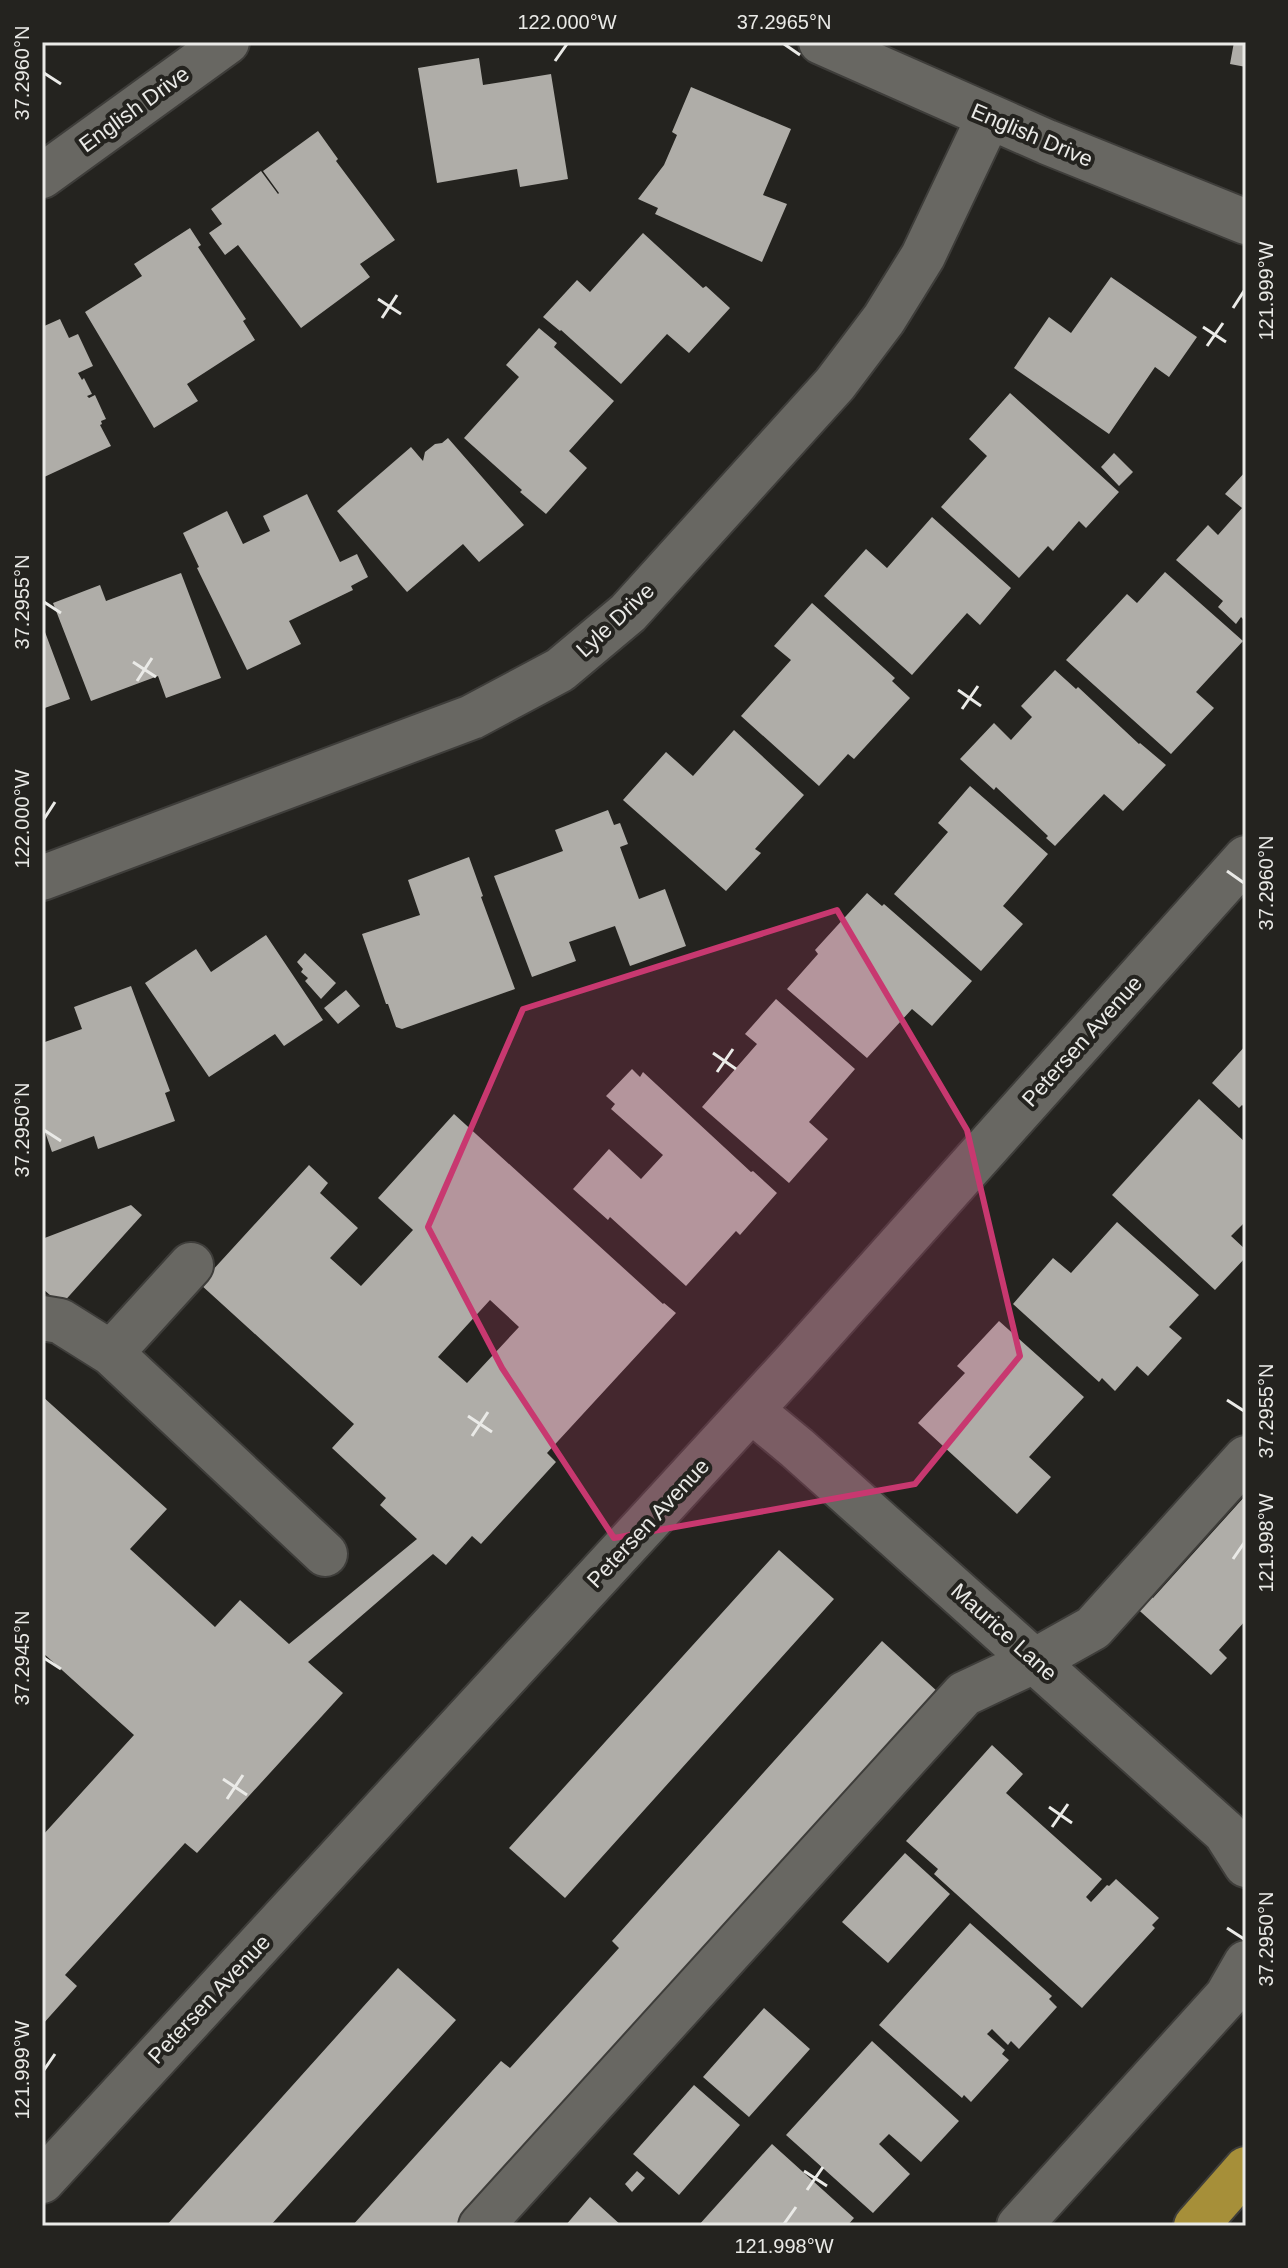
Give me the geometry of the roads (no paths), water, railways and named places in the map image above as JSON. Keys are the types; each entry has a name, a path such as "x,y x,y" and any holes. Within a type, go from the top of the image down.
{"highway":[{"path":"1196,2226 1243,2172"},
{"path":"1233,2226 1243,2172"}],"street":[{"name":"English Drive","path":"42,176 227,42"},
{"name":"English Drive","path":"821,42 989,117 1246,222"},
{"name":"Lyle Drive","path":"42,878 472,717 560,670 628,613 835,384 884,319 923,256 989,117"},
{"name":"Petersen Avenue","path":"42,2181 751,1410 1246,858"},
{"path":"111,1353 191,1265"},
{"path":"42,1318 60,1321 111,1353 325,1554"},
{"name":"Maurice Lane","path":"751,1410 1036,1660 1225,1832 1246,1865"},
{"path":"481,2226 964,1694 1036,1660 1093,1628 1246,1458"},
{"path":"1019,2226 1227,1996 1246,1963"}]}
